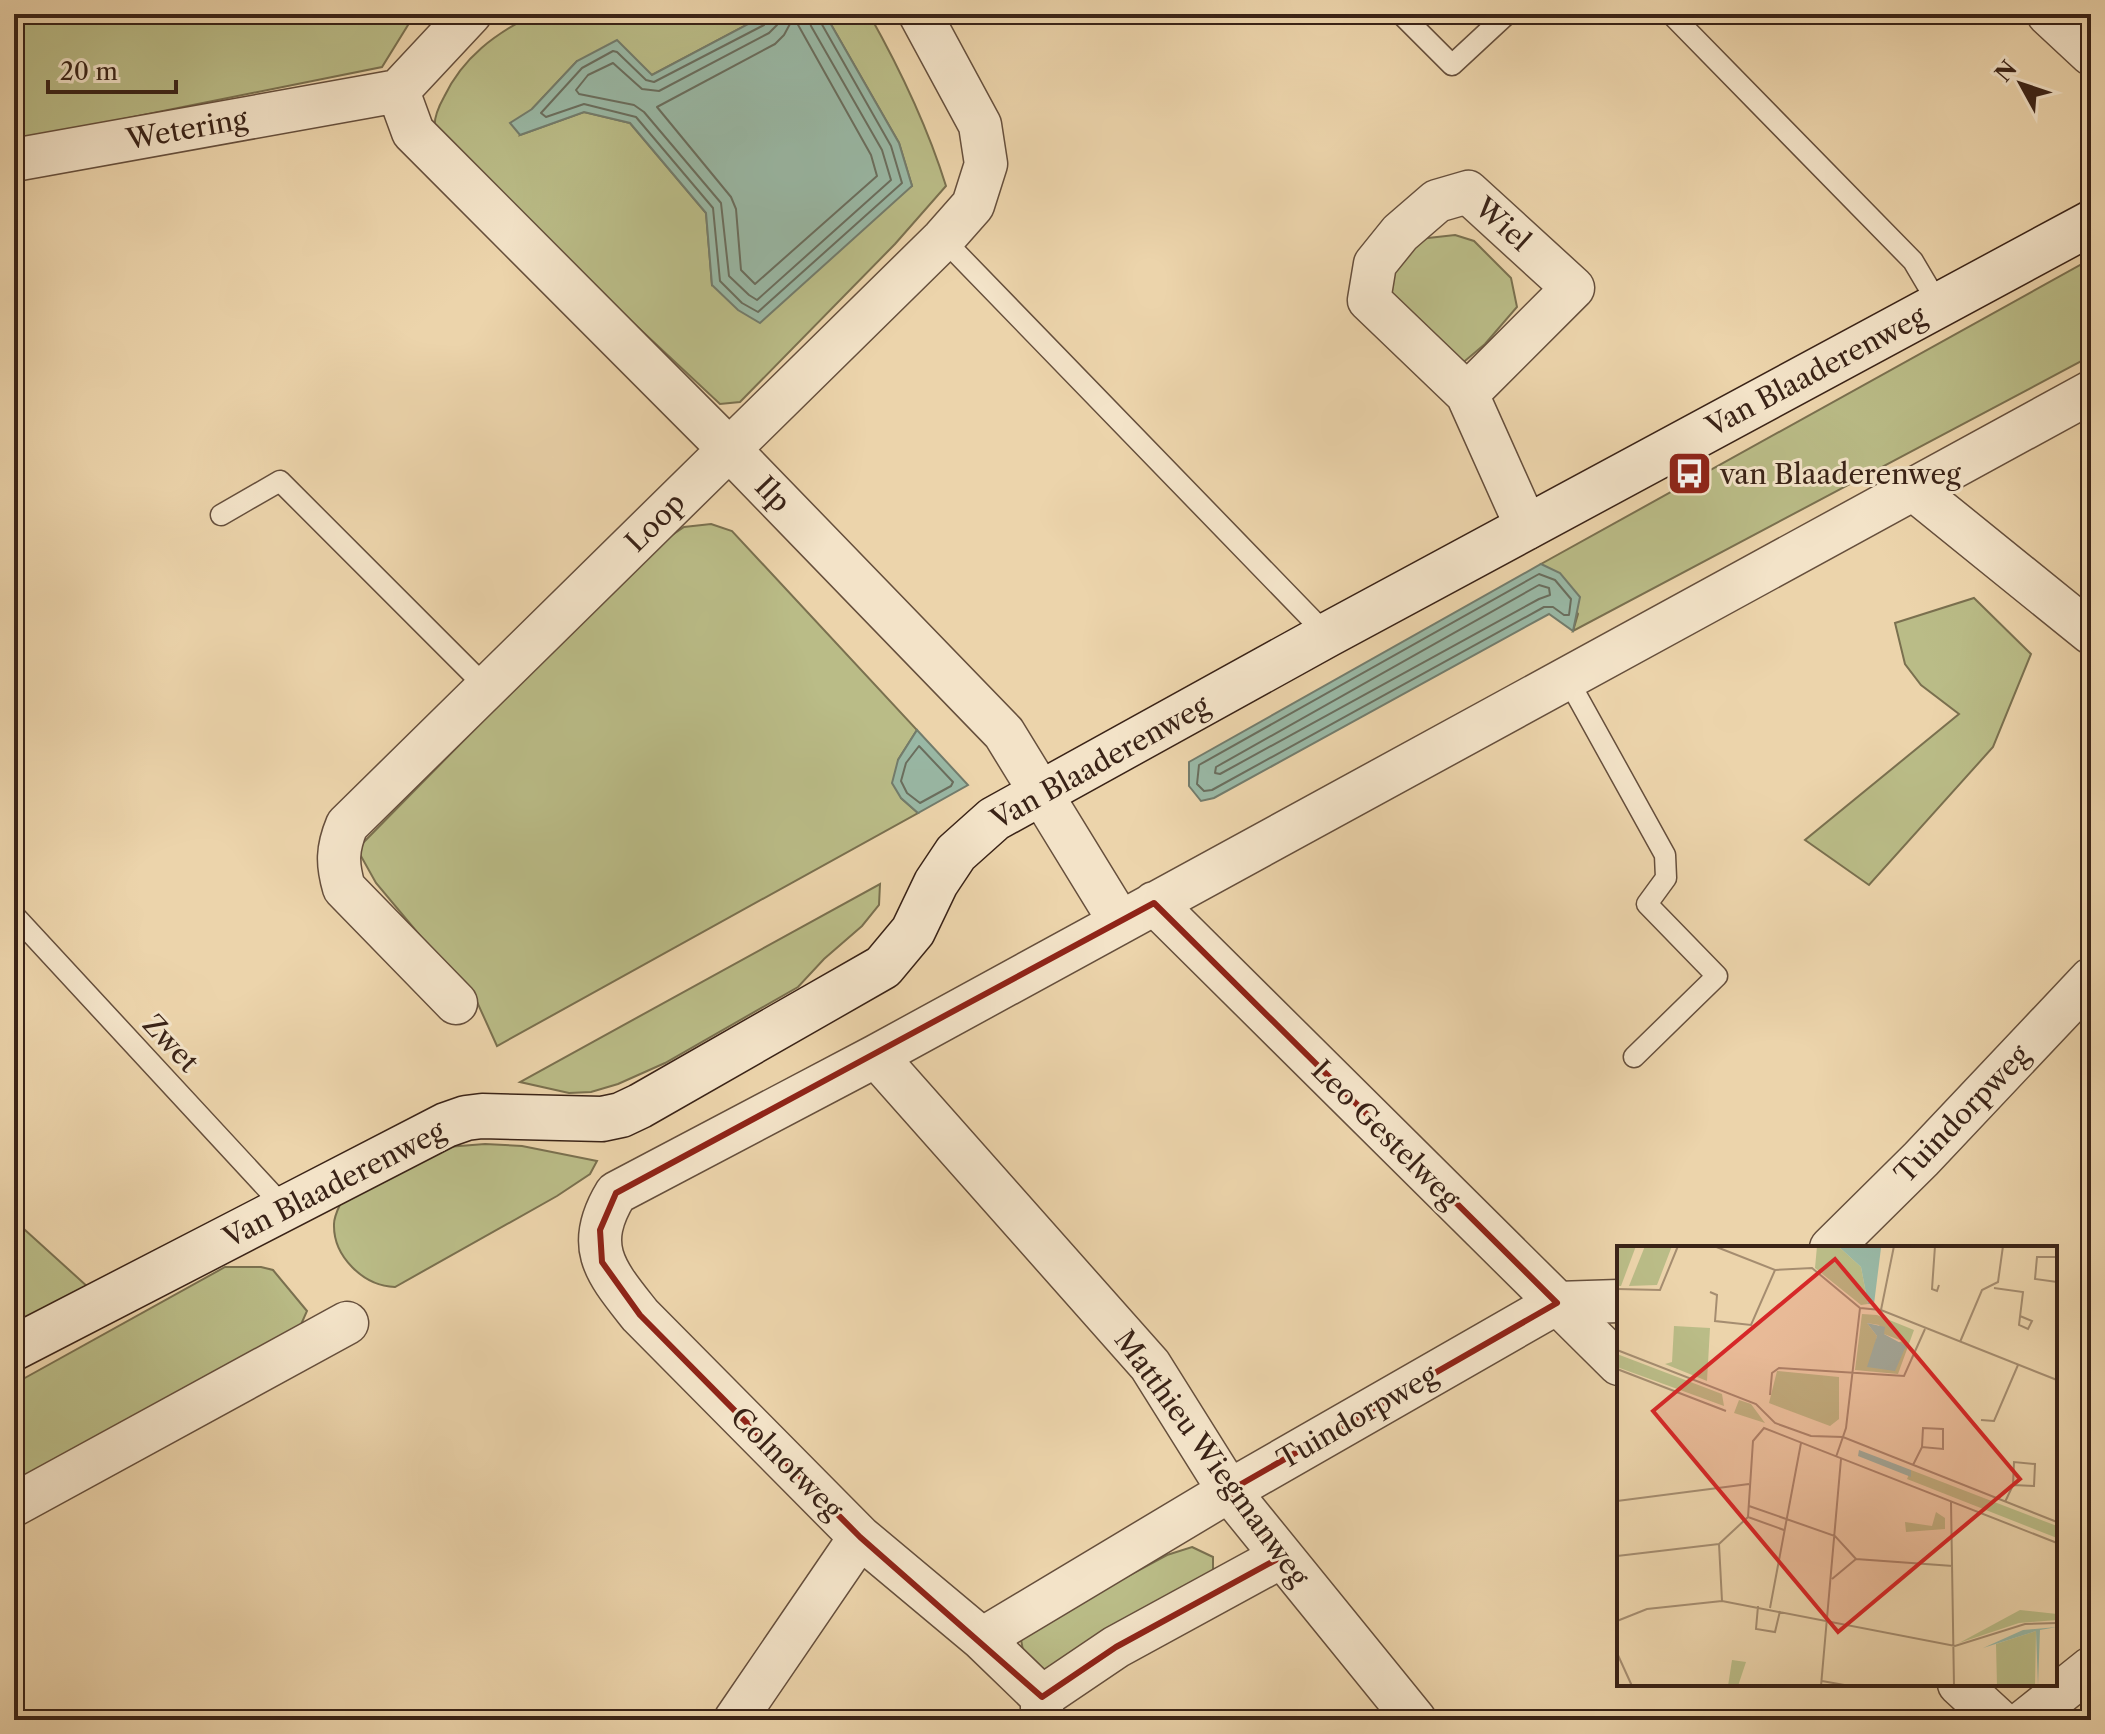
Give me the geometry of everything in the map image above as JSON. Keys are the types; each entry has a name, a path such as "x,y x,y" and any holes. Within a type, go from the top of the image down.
{"street":[{"path":"398,91 470,14"},
{"name":"Loop","path":"456,1003 344,888 337,863 340,842 347,825 943,239 973,205 986,164 980,125 920,14"},
{"path":"2048,14 2091,54"},
{"name":"Wetering","path":"14,160 398,91"},
{"name":"Ilp","path":"398,91 413,132 729,449 1004,733 1041,791 1137,912"},
{"name":"Wiel","path":"1467,394 1573,288 1468,192 1437,201 1400,233 1375,264 1369,300 1467,394 1527,528"},
{"name":"Van Blaaderenweg","path":"14,1348 446,1125 466,1118 602,1119 640,1106 883,967 913,931 936,883 956,853 987,824 1041,791 2091,223"},
{"path":"876,1056 2091,392"},
{"path":"1913,489 2091,633"},
{"name":"Leo Gestelweg","path":"1137,912 1617,1362"},
{"name":"Tuindorpweg","path":"1833,1246 1921,1159 2091,979"},
{"name":"Colnotweg","path":"876,1056 616,1193 605,1211 600,1230 601,1254 610,1277 640,1315 860,1537 982,1639 1042,1708 1116,1647 1281,1557"},
{"name":"Matthieu Wiegmanweg","path":"876,1056 1150,1365 1229,1491 1415,1720"},
{"name":"Tuindorpweg","path":"982,1639 1229,1491 1557,1303 1617,1301"},
{"path":"14,1505 347,1323"},
{"path":"735,1720 860,1537"},
{"path":"2026,1720 2091,1668"},
{"path":"1961,1686 1998,1720"}],"lane":[{"path":"1401,14 1452,65 1507,14"},
{"path":"1671,14 1913,261 1939,305"},
{"path":"943,239 1327,635"},
{"path":"221,515 280,481 487,688"},
{"path":"1567,678 1665,855 1666,878 1647,904 1717,976 1634,1057"},
{"name":"Zwet","path":"14,915 286,1209"}],"highlighted area":[{"path":"1154,903 1557,1303 1229,1491 1281,1557 1116,1647 1042,1697 860,1537 640,1315 602,1262 600,1230 616,1193"}],"green space":[{"path":"14,14 391,14 408,25 382,67 14,141"},
{"path":"534,14 767,14 652,75 577,61 532,109 520,135 584,112 630,123 706,213 712,285 912,186 899,143 825,14 869,14 912,98 946,186 895,244 740,402 720,404 446,148 437,134 438,109 461,70 493,39"},
{"path":"1455,235 1474,241 1511,278 1517,307 1485,344 1459,366 1393,299 1390,282 1400,254 1419,239"},
{"path":"2091,259 2091,356 1573,631 1578,614 1541,564"},
{"path":"711,524 732,531 917,730 898,760 901,798 918,813 497,1046 473,993 453,975 376,883 357,849 653,548 684,527"},
{"path":"1974,598 2031,654 1993,747 1869,885 1805,840 1959,714 1921,685 1905,664 1895,623"},
{"path":"880,884 879,905 862,926 798,987 665,1063 618,1084 591,1092 569,1093 520,1082"},
{"path":"485,1144 522,1146 597,1161 590,1174 557,1196 395,1287 372,1281 352,1268 335,1236 334,1221 342,1200 447,1147"},
{"path":"14,1220 89,1288 14,1328"},
{"path":"225,1267 273,1270 307,1311 299,1329 14,1486 14,1384"},
{"path":"1192,1547 1213,1557 1213,1572 1045,1673 1024,1656 1020,1634 1167,1555"}],"water":[{"path":"767,14 825,14 899,143 912,186 760,323 738,310 712,285 706,213 630,123 584,112 520,135 510,123 532,109 577,61 617,40 652,75"},
{"path":"1541,564 1560,573 1580,597 1573,631 1549,614 1214,798 1201,801 1189,786 1189,762"},
{"path":"917,730 968,785 918,813 901,798 892,783 898,760"}],"place":[{"name":"van Blaaderenweg","path":"1689,474"}]}
